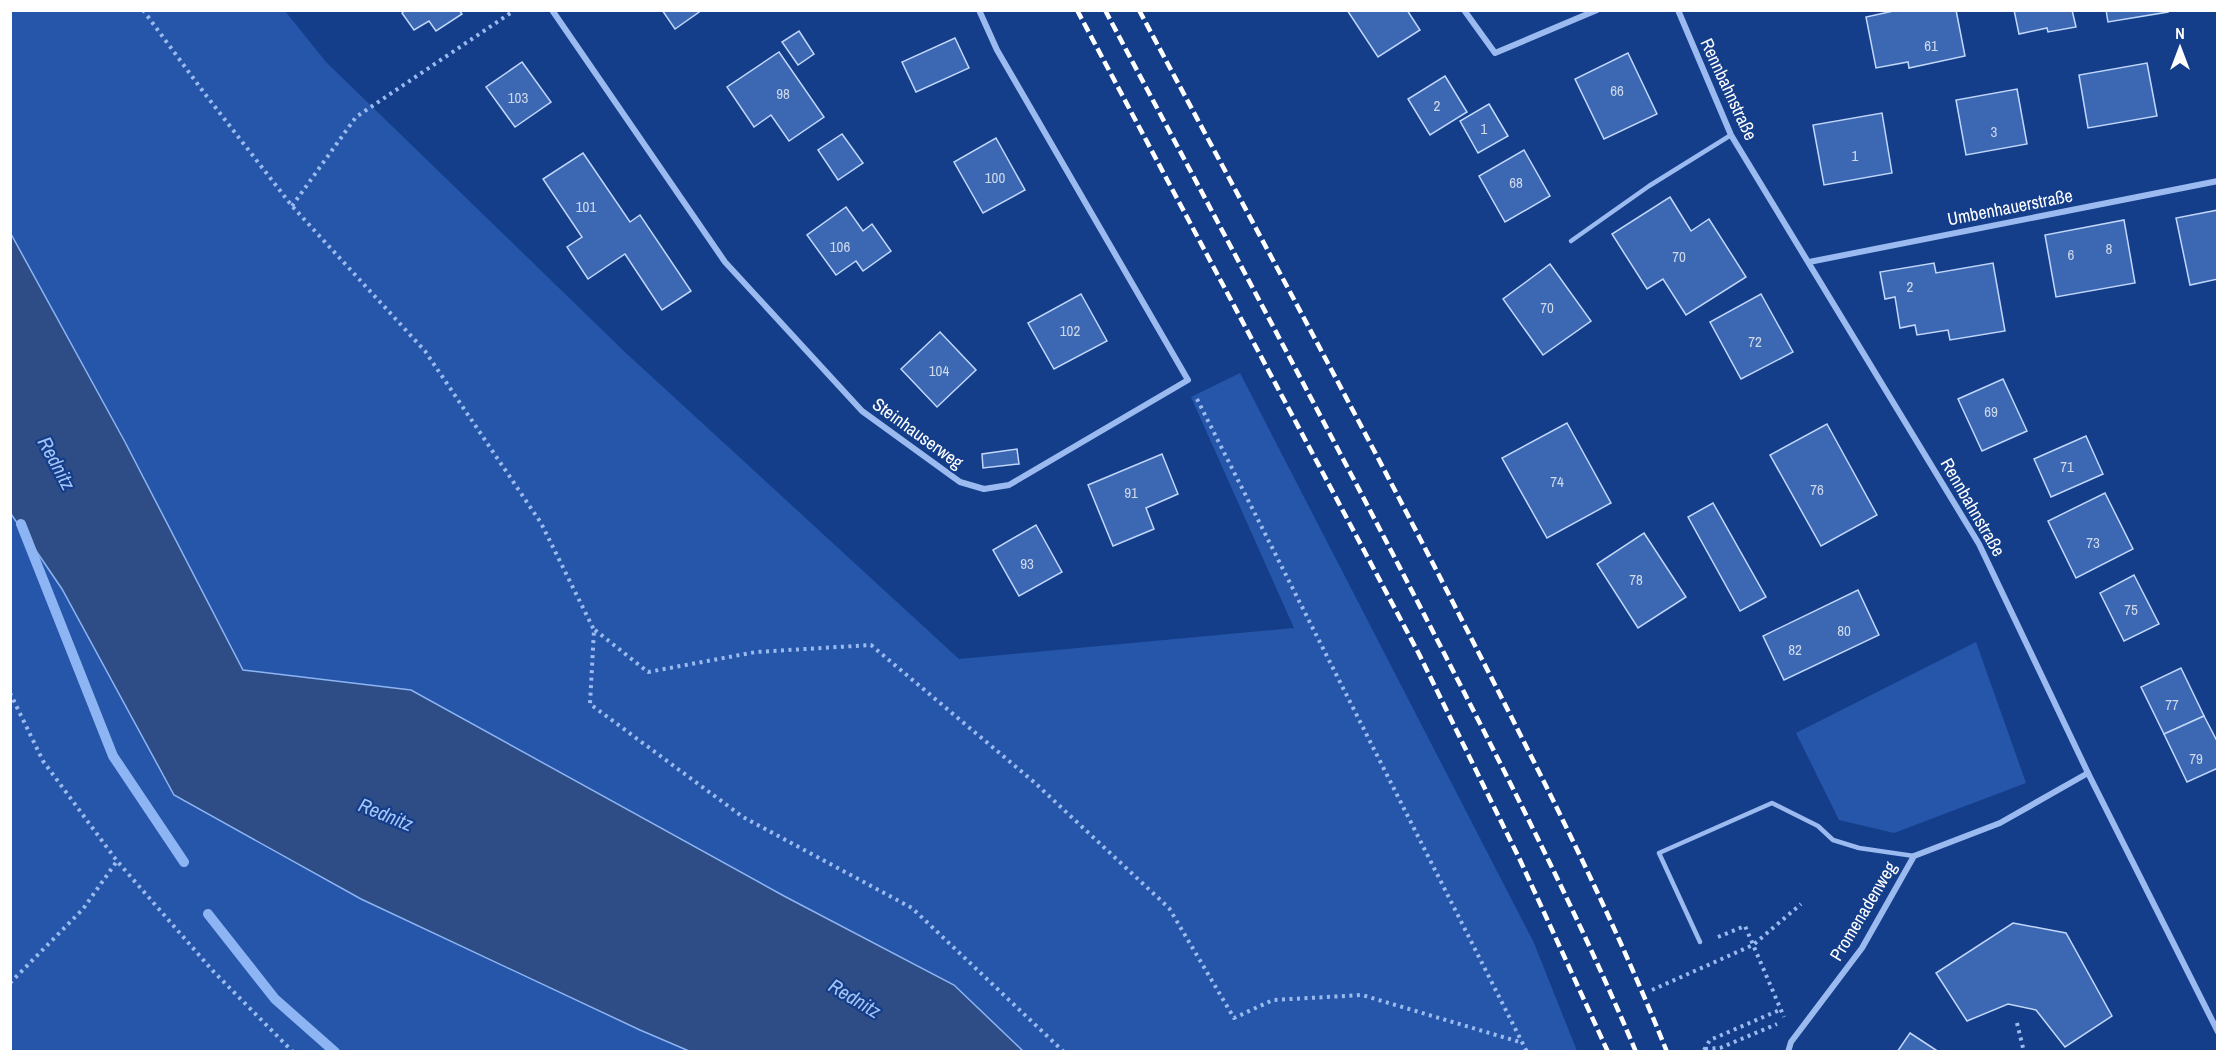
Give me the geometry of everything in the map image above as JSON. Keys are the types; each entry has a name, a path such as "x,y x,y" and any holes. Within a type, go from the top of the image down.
{"street":[{"name":"Steinhauserweg","path":"552,10 725,262 862,411 960,482 984,489 1009,484 1188,380"},
{"path":"979,10 998,50 1188,380"},
{"path":"1464,10 1495,53 1597,10"},
{"name":"Rennbahnstraße","path":"1678,10 1731,135 1979,544 2088,773 2217,1032"},
{"name":"Umbenhauerstraße","path":"1809,262 2217,182"},
{"name":"Promenadenweg","path":"1788,1052 1791,1042 1862,948 1914,856 2000,823 2088,773"}],"lane":[{"path":"1571,241 1649,186 1731,135"},
{"path":"1700,942 1659,853 1772,803 1818,826 1833,840 1859,848 1914,856"}],"path":[{"path":"143,10 204,94 292,206 425,351 541,523 594,630 648,672 756,652 871,645 1034,782 1169,908 1234,1018 1273,1000 1362,995 1523,1043"},
{"path":"292,206 356,117 514,10"},
{"path":"1188,380 1527,1052"},
{"path":"594,630 590,704 743,817 912,908 1064,1052"},
{"path":"10,693 43,761 117,861 213,971 293,1052"},
{"path":"10,983 83,909 117,861"},
{"path":"1652,990 1753,945 1801,904"},
{"path":"1700,942 1701,945 1744,926 1782,1009 1710,1040 1704,1050 1720,1048 1766,1029"},
{"path":"2017,1023 2024,1052"}],"shaded area":[{"path":"10,11 285,11 326,62 627,354 959,659 1294,628 1191,397 1240,373 1534,943 1577,1051 1023,1051 954,985 784,896 411,690 243,671 125,442 11,234"},
{"path":"10,514 62,589 174,795 361,899 689,1051 11,1051"},
{"path":"1976,642 2026,783 1894,833 1839,820 1796,733"}],"water":[{"name":"Rednitz","path":"11,234 125,442 243,670 411,690 784,896 954,985 1023,1051 689,1051 361,899 174,795 62,589 11,514"}],"building":[{"path":"405,10 459,10 462,14 436,31 429,21 414,30 402,13"},
{"path":"662,10 702,10 675,29"},
{"path":"1347,10 1407,10 1420,30 1378,57"},
{"path":"1898,10 1956,10 1965,56 1909,68 1908,62 1876,68 1866,17"},
{"path":"2014,10 2072,10 2076,27 2048,32 2047,28 2019,34"},
{"path":"2106,10 2168,10 2168,12 2108,22"},
{"path":"799,31 814,54 798,65 782,42"},
{"path":"955,38 969,68 916,92 902,62"},
{"path":"779,52 824,117 789,141 771,115 754,127 727,87"},
{"path":"1628,53 1657,114 1604,139 1575,79"},
{"path":"522,62 551,102 515,127 486,87"},
{"path":"2147,63 2157,116 2088,128 2079,75"},
{"path":"1445,76 1467,112 1430,135 1408,99"},
{"path":"2017,89 2027,144 1966,155 1956,100"},
{"path":"1489,104 1508,136 1478,153 1460,121"},
{"path":"1882,113 1892,173 1824,185 1813,125"},
{"path":"842,134 863,163 838,180 818,150"},
{"path":"996,138 1025,190 983,213 954,162"},
{"path":"1524,150 1550,196 1505,222 1479,176"},
{"path":"583,153 630,222 640,215 691,291 662,310 625,254 588,279 567,247 582,237 543,179"},
{"path":"1670,197 1691,231 1709,219 1746,277 1686,315 1663,279 1647,289 1612,234"},
{"path":"846,207 863,231 872,224 891,251 863,271 856,261 836,275 807,235"},
{"path":"2218,210 2218,279 2190,285 2176,218"},
{"path":"2124,220 2135,283 2056,297 2045,235"},
{"path":"1934,263 1936,273 1993,263 2005,331 1950,340 1948,330 1917,335 1915,325 1900,328 1895,297 1885,299 1880,272"},
{"path":"1550,264 1591,321 1543,355 1503,299"},
{"path":"1081,294 1107,341 1054,369 1028,323"},
{"path":"1761,294 1793,352 1741,379 1710,322"},
{"path":"940,332 976,370 937,407 901,369"},
{"path":"2003,379 2027,431 1982,451 1958,399"},
{"path":"1567,423 1611,503 1547,538 1502,458"},
{"path":"1827,424 1877,515 1821,546 1770,455"},
{"path":"2086,436 2103,474 2051,497 2034,459"},
{"path":"1017,449 1019,464 983,468 982,454"},
{"path":"1162,454 1178,494 1146,508 1154,529 1113,546 1088,485"},
{"path":"2105,493 2133,549 2076,578 2048,521"},
{"path":"1713,503 1766,597 1740,611 1688,517"},
{"path":"1036,525 1062,572 1019,596 993,550"},
{"path":"1644,533 1686,597 1638,628 1597,564"},
{"path":"2134,575 2159,624 2124,641 2100,593"},
{"path":"1858,590 1879,635 1784,680 1763,636"},
{"path":"2181,668 2204,716 2164,734 2141,687"},
{"path":"2204,716 2218,743 2218,768 2187,782 2164,734"},
{"path":"2013,923 2066,933 2112,1016 2065,1047 2036,1010 2008,1004 1967,1021 1936,973"},
{"path":"1910,1033 1939,1052 1897,1052"}],"waterway":[{"path":"21,524 113,756 184,862"},
{"path":"208,914 275,999 335,1052"}],"railway":[{"path":"1077,10 1419,654 1520,860 1608,1052"},
{"path":"1105,10 1319,413 1520,802 1568,901 1636,1052"},
{"path":"1139,10 1386,473 1519,732 1597,891 1667,1052"}]}
